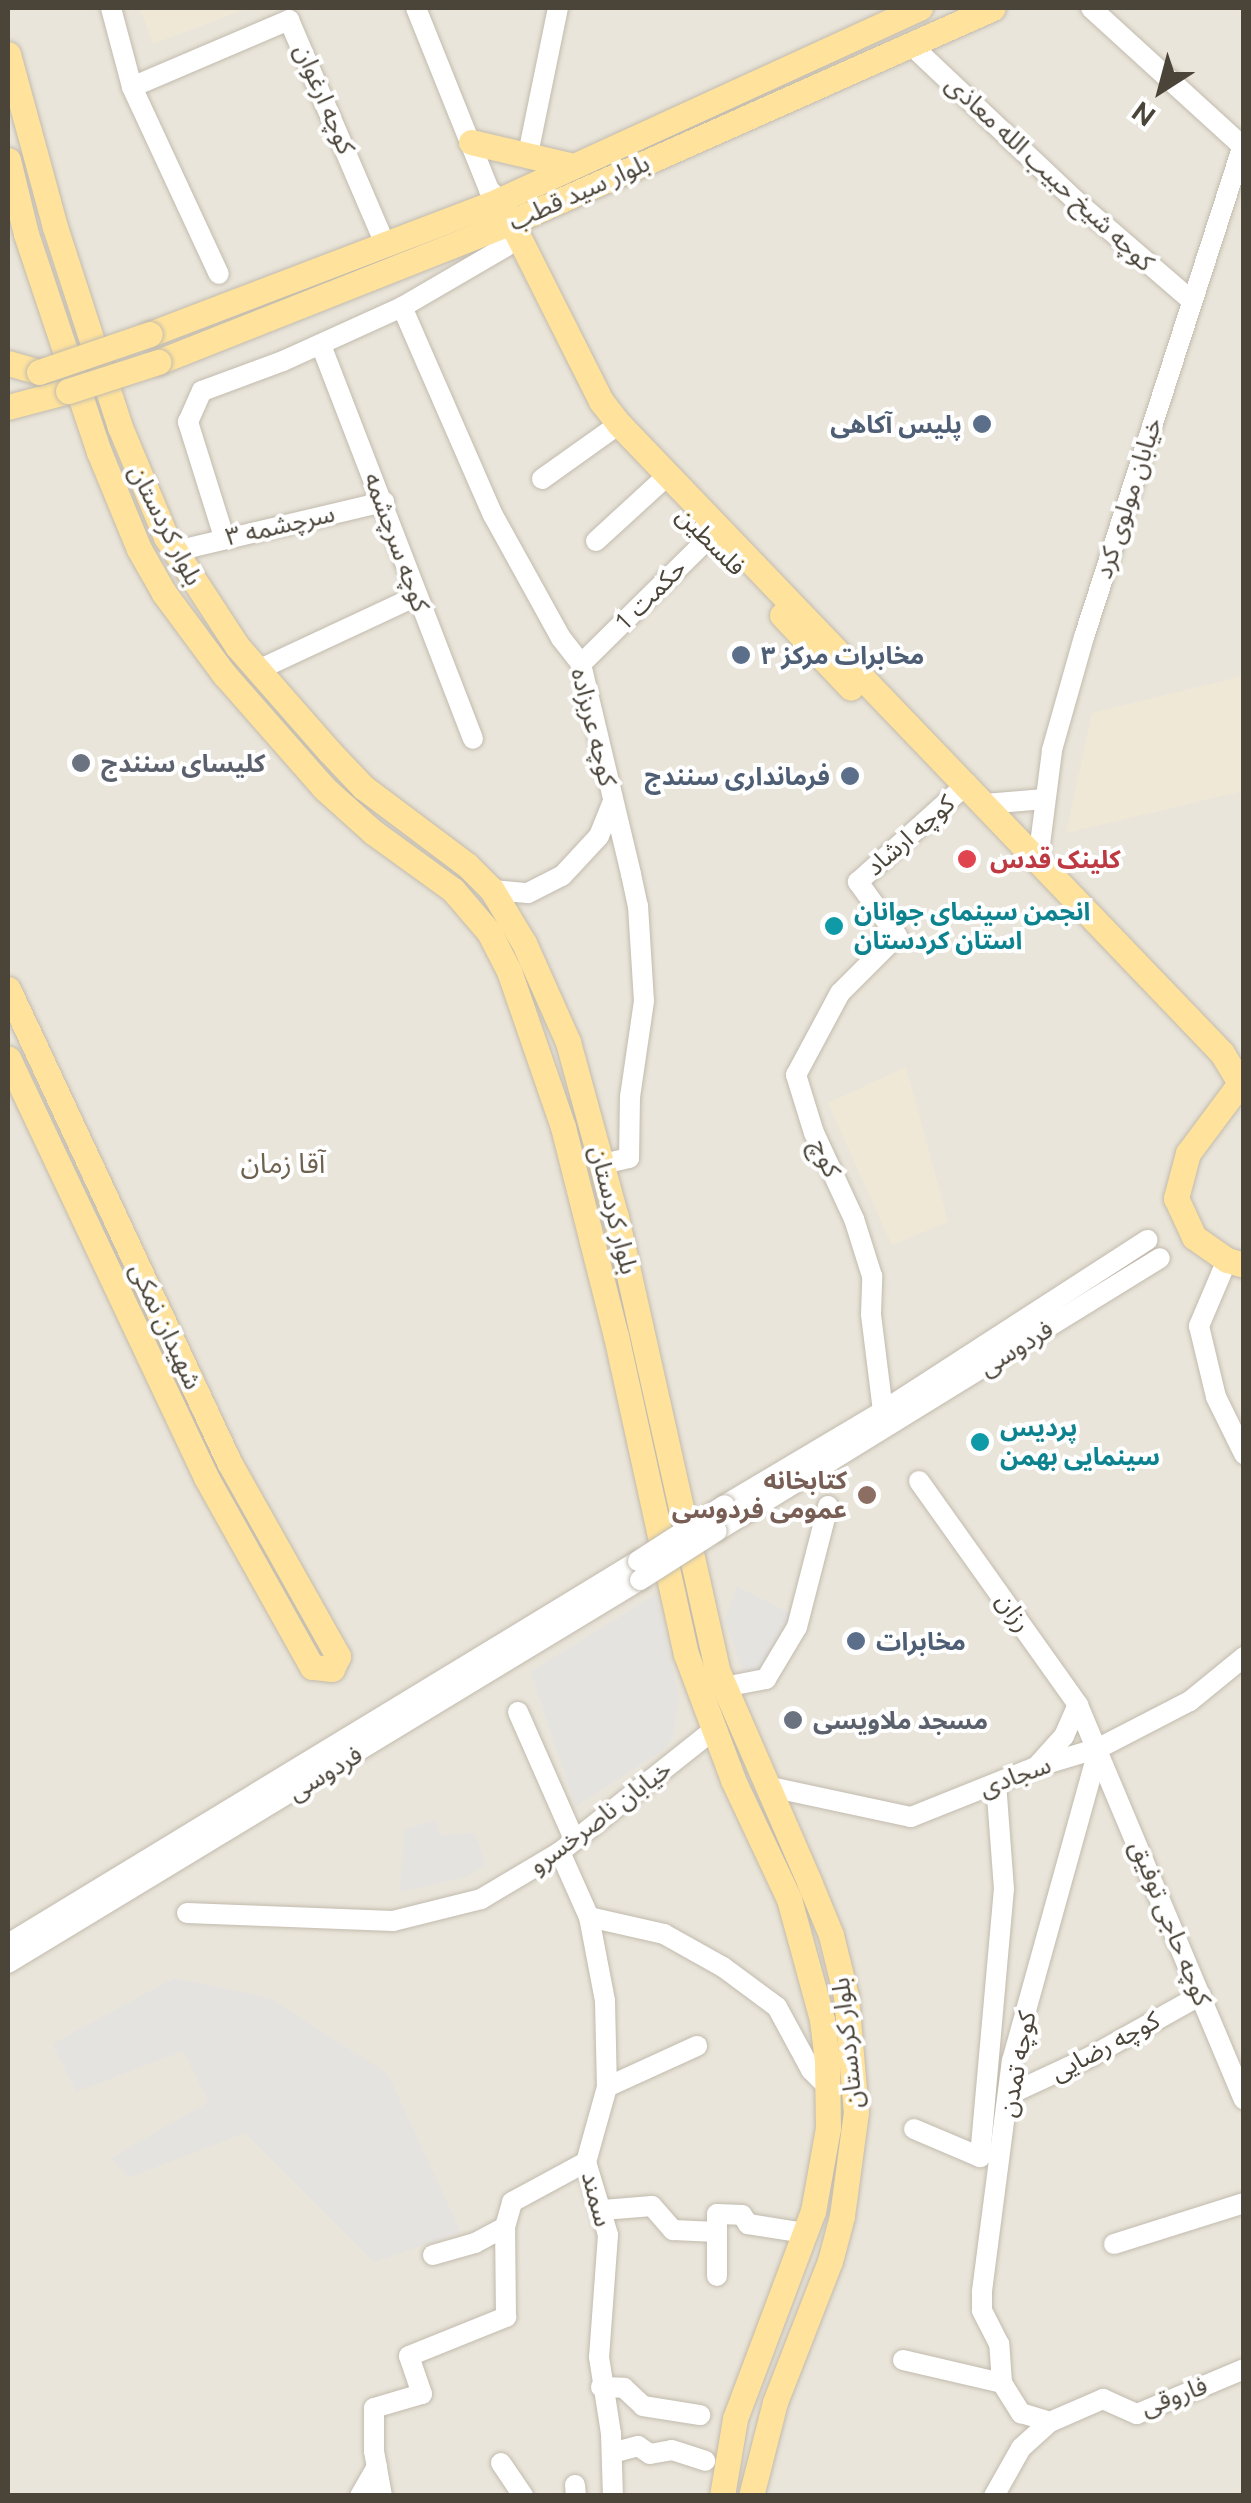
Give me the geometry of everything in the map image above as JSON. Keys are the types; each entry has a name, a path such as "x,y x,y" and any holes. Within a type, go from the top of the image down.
{"main road":[{"name":"بلوار سید قطب","path":"39,372 386,246 498,215 573,166 920,8"},
{"name":"بلوار سید قطب","path":"72,380 158,362 994,8"},
{"name":"بلوار کردستان","path":"8,54 55,226 101,366 143,484 176,550 208,605 258,670 363,787 467,865 492,890 525,945 568,1042 603,1164 724,1687 830,1935 846,1996 856,2112 842,2216 830,2262 775,2402 752,2496"},
{"path":"471,142 573,166"},
{"name":"بلوار کردستان","path":"8,160 72,380 139,550 187,628 324,788 462,898 489,932 509,971 567,1144 627,1382 686,1654 712,1731 798,1925 822,2020 828,2128 805,2232 735,2420 722,2496"},
{"name":"فلسطین","path":"498,215 613,428 962,789 985,804 1235,1053 1241,1079"},
{"path":"8,252 47,295"},
{"path":"8,363 39,372"},
{"path":"8,408 101,366"},
{"path":"8,379 39,372"},
{"name":"شهیدان نمکی","path":"8,989 229,1462 338,1656 332,1669 312,1667 206,1477 8,1058"},
{"path":"1235,1262 1194,1237 1176,1198 1188,1153 1241,1079"},
{"path":"206,1477 229,1462"}],"street":[{"path":"111,8 132,87 219,274"},
{"name":"فلسطین","path":"416,8 498,215"},
{"path":"528,154 558,8"},
{"path":"1090,8 1243,144"},
{"name":"کوچه ارغوان","path":"132,87 290,20 386,246"},
{"name":"کوچه شیخ حبیب الله معاذی","path":"910,44 1075,200 1191,300"},
{"name":"خیابان مولوی کرد","path":"1038,860 1052,750 1084,637 1243,144"},
{"path":"224,537 188,422 202,391 321,345 402,307 498,215"},
{"name":"کوچه عربزاده","path":"402,307 493,515 561,638 582,664 638,906 644,1001 630,1097 629,1158 603,1164"},
{"name":"کوچه سرچشمه","path":"321,345 473,739"},
{"path":"542,479 613,428"},
{"path":"596,541 662,481"},
{"name":"سرچشمه ۳","path":"176,550 384,502"},
{"name":"حکمت 1","path":"582,664 714,533"},
{"path":"258,670 417,596"},
{"name":"کوچه ارشاد","path":"898,936 858,882 962,789"},
{"path":"985,804 1045,799"},
{"path":"492,890 528,893 562,876 599,836 612,801"},
{"name":"کوچ","path":"883,1411 871,1314 872,1276 854,1219 814,1132 796,1075 840,993 898,936"},
{"name":"فردوسی","path":"8,1962 639,1570 725,1505 883,1411 1147,1240"},
{"name":"فردوسی","path":"8,1944 639,1570 716,1531 1160,1258"},
{"path":"1235,1262 1200,1326 1216,1397 1244,1454"},
{"name":"رزان","path":"919,1481 1078,1705 1099,1748"},
{"path":"724,1687 766,1680 797,1627 828,1506"},
{"name":"سجادی","path":"766,1786 912,1817 1036,1766 1099,1748 1190,1701 1244,1657"},
{"path":"1036,1766 1064,1736 1078,1705"},
{"name":"سمند","path":"518,1712 589,1918 605,2000 607,2087 586,2162 608,2236 601,2387 612,2453 613,2496"},
{"name":"خیابان ناصرخسرو","path":"187,1913 394,1921 482,1899 567,1846 712,1731"},
{"name":"کوچه حاجی توفیق","path":"1099,1748 1244,2099"},
{"name":"کوچه تمدن","path":"1002,2383 998,2344 982,2310 982,2291 1012,2061 1099,1748"},
{"name":"کوچه تمدن","path":"914,2129 980,2157 1004,1889 996,1783"},
{"path":"589,1918 664,1934 722,1967 777,2007 811,2070 827,2086"},
{"name":"کوچه رضایی","path":"1008,2095 1090,2057 1201,1995"},
{"path":"607,2087 697,2046"},
{"path":"382,2496 374,2408 422,2394 409,2356 506,2317 504,2227 512,2202 586,2162"},
{"path":"1114,2244 1244,2202"},
{"path":"603,2210 652,2206 673,2230 717,2223 742,2214 748,2224 805,2232"},
{"path":"717,2223 718,2276"},
{"path":"433,2255 475,2244 504,2227"},
{"path":"903,2360 1002,2383 1022,2413 1050,2422"},
{"name":"فاروقی","path":"1050,2422 1103,2398 1136,2414 1244,2369"},
{"path":"601,2387 624,2388 643,2406 700,2414"},
{"path":"994,2496 1021,2448 1050,2422"},
{"path":"612,2453 638,2446 650,2454 672,2450 705,2461"},
{"path":"501,2463 523,2496"},
{"path":"360,2496 377,2466"}],"shaded area":[{"path":"8,8 1243,8 1243,2495 8,2496"},
{"path":"140,8 248,8 153,44"},
{"path":"1243,676 1243,791 1066,833 1092,713"},
{"path":"906,1067 948,1222 892,1245 828,1103"},
{"path":"737,1586 791,1614 760,1671 744,1674 725,1620"},
{"path":"656,1594 679,1696 674,1735 665,1749 576,1806 530,1672"},
{"path":"436,1820 440,1835 475,1833 486,1865 464,1878 399,1892 405,1829"},
{"path":"174,1978 270,1998 388,2074 461,2232 374,2262 245,2133 128,2178 111,2158 208,2102 183,2051 76,2092 52,2044"}],"place":[{"name":"پلیس آکاهی","path":"982,424"},
{"name":"مخابرات مرکز ۳","path":"741,655"},
{"name":"کلیسای سنندج","path":"81,763"},
{"name":"فرمانداری سنندج","path":"850,776"},
{"name":"کلینک قدس","path":"967,859"},
{"name":"انجمن سینمای جوانان استان کردستان","path":"834,926"},
{"name":"پردیس سینمایی بهمن","path":"980,1442"},
{"name":"کتابخانه عمومی فردوسی","path":"867,1495"},
{"name":"مخابرات","path":"856,1641"},
{"name":"مسجد ملاویسی","path":"793,1720"}],"district":[{"name":"آقا زمان","path":"283,1163"}]}
